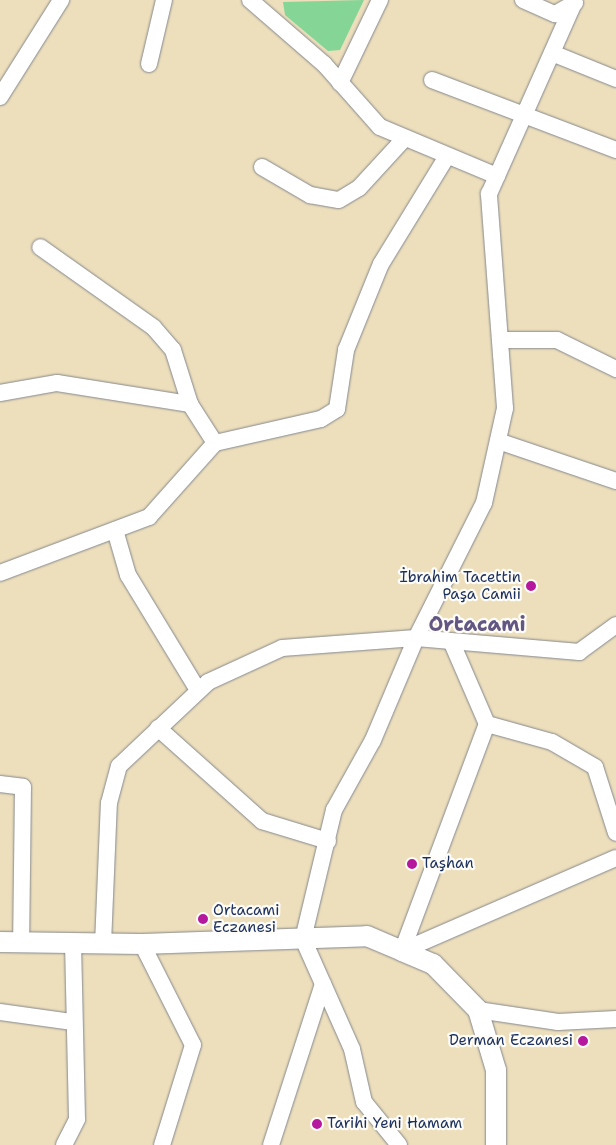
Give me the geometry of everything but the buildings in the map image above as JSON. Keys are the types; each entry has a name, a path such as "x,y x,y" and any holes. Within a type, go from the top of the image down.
{"street":[{"path":"0,97 61,0"},
{"path":"150,64 164,0"},
{"path":"250,0 340,83 380,127 446,158 497,176"},
{"path":"340,83 380,0"},
{"path":"523,0 555,14 577,2"},
{"path":"399,1145 364,1102 352,1048 303,939 328,842 334,810 373,740 416,638 484,503 505,408 489,194 577,2"},
{"path":"552,53 616,79"},
{"path":"432,80 616,150"},
{"path":"262,166 310,195 339,200 359,188 405,138"},
{"path":"0,573 149,517 215,442 321,419 337,409 346,350 381,264 446,158"},
{"path":"40,247 153,327 172,350 190,404 215,442"},
{"path":"501,340 557,340 616,369"},
{"path":"0,393 56,383 190,404"},
{"path":"498,440 616,481"},
{"path":"115,530 128,575 198,690"},
{"path":"103,944 109,803 119,766 198,690 282,648 416,638 452,643 579,652 616,625"},
{"path":"402,951 487,724 452,643"},
{"path":"487,724 552,742 595,767 616,833"},
{"path":"158,728 262,821 328,842"},
{"path":"0,784 23,787 22,942"},
{"path":"402,951 616,858"},
{"path":"0,942 142,944 367,936 433,964 478,1010 496,1070 496,1145"},
{"path":"64,1145 77,1119 72,1022 73,943"},
{"path":"142,944 193,1045 162,1145"},
{"path":"271,1145 324,984"},
{"path":"478,1010 558,1022 616,1019"},
{"path":"0,1012 72,1022"}],"green space":[{"path":"364,0 340,50 328,51 285,15 283,2"}],"place":[{"name":"İbrahim Tacettin Paşa Camii","path":"531,586"},
{"name":"Taşhan","path":"412,864"},
{"name":"Ortacami Eczanesi","path":"203,919"},
{"name":"Derman Eczanesi","path":"583,1041"},
{"name":"Tarihi Yeni Hamam","path":"317,1124"}],"district":[{"name":"Ortacami","path":"477,624"}]}
